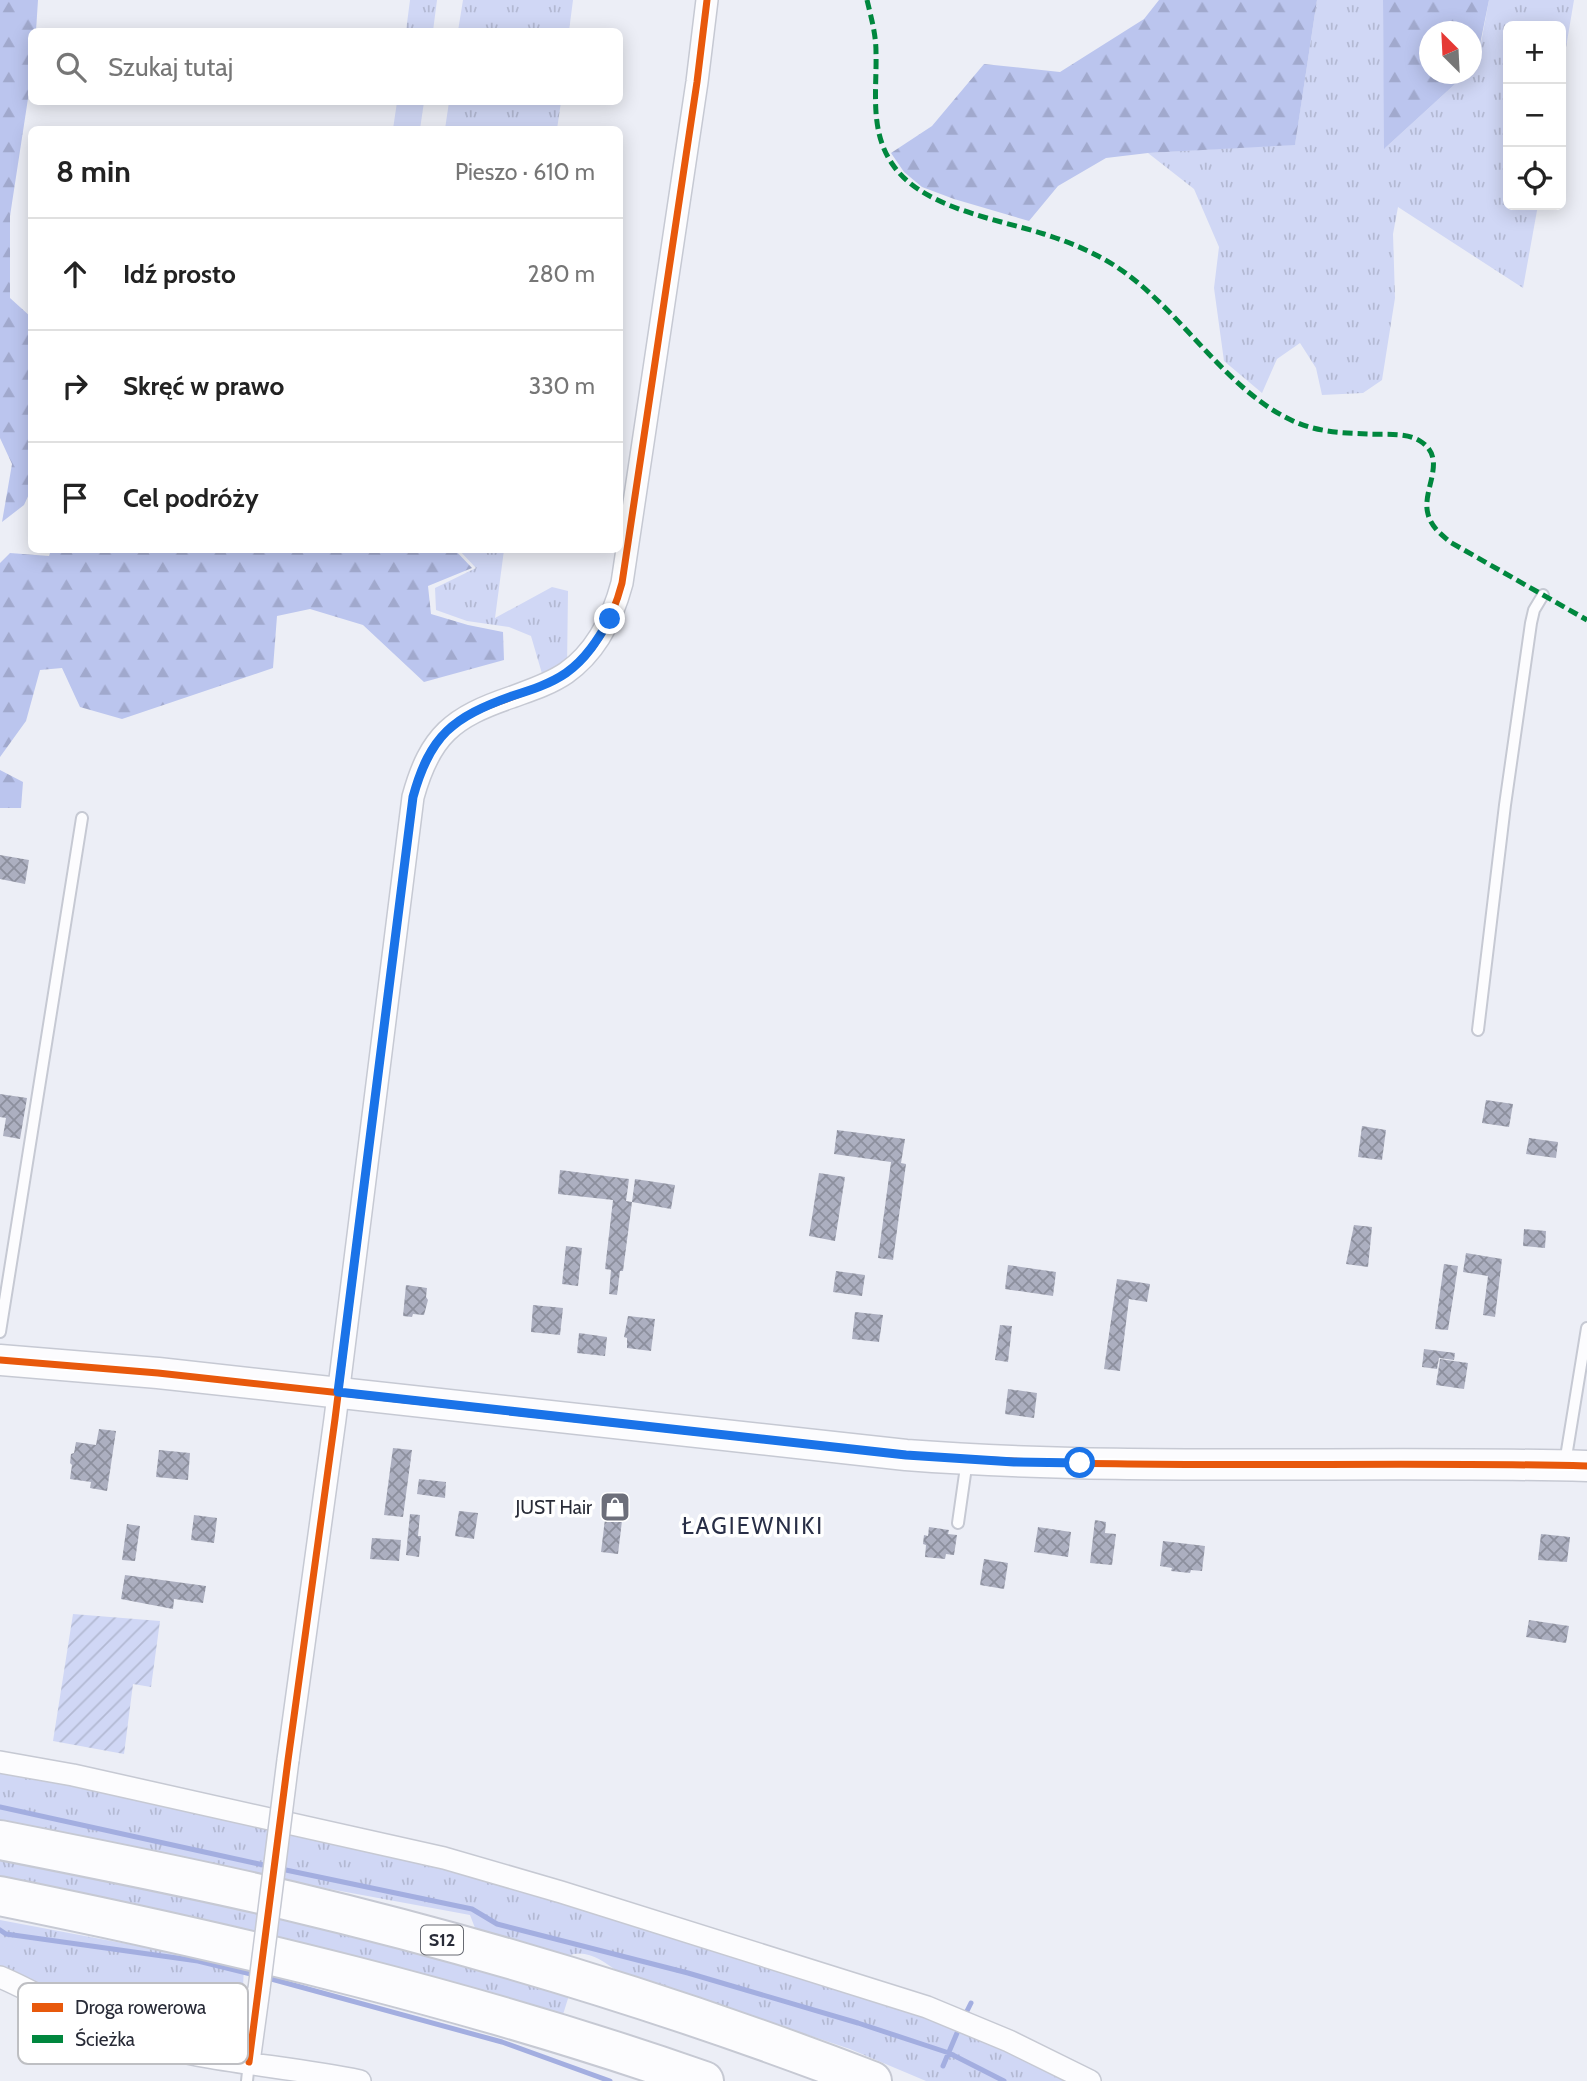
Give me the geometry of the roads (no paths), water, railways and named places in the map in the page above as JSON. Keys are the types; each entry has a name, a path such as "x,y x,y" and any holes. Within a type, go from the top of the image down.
{"highway":[{"name":"S12","path":"0,1840 290,1901 513,1960 675,2011 872,2081"},
{"path":"0,1896 183,1934 414,1992 705,2081"}],"street":[{"path":"248,2072 413,797 424,763 440,737 450,727 474,712 541,686 568,671 592,648 617,602 646,431 707,0"},
{"path":"0,1360 110,1368 967,1460 1576,1466"},
{"path":"0,1762 73,1775 433,1855 561,1892 927,2007 1009,2041 1090,2081"},
{"path":"0,1977 18,1986"},
{"path":"221,2064 248,2072 360,2081"}],"lane":[{"path":"1478,1030 1531,623 1534,610 1543,595"},
{"path":"0,1332 82,818"},
{"path":"1576,1466 1587,1328"},
{"path":"958,1523 967,1460"}],"waterway":[{"path":"0,1807 268,1866"},
{"path":"281,1869 472,1909 497,1924 688,1973 858,2023 949,2053 1004,2081"},
{"path":"0,1930 6,1934 198,1961 255,1975"},
{"path":"264,1977 502,2042 610,2081"},
{"path":"967,2011 971,2003"},
{"path":"943,2066 957,2033"}],"place":[{"name":"JUST Hair","path":"615,1507"}],"district":[{"name":"ŁAGIEWNIKI","path":"753,1526"}]}
